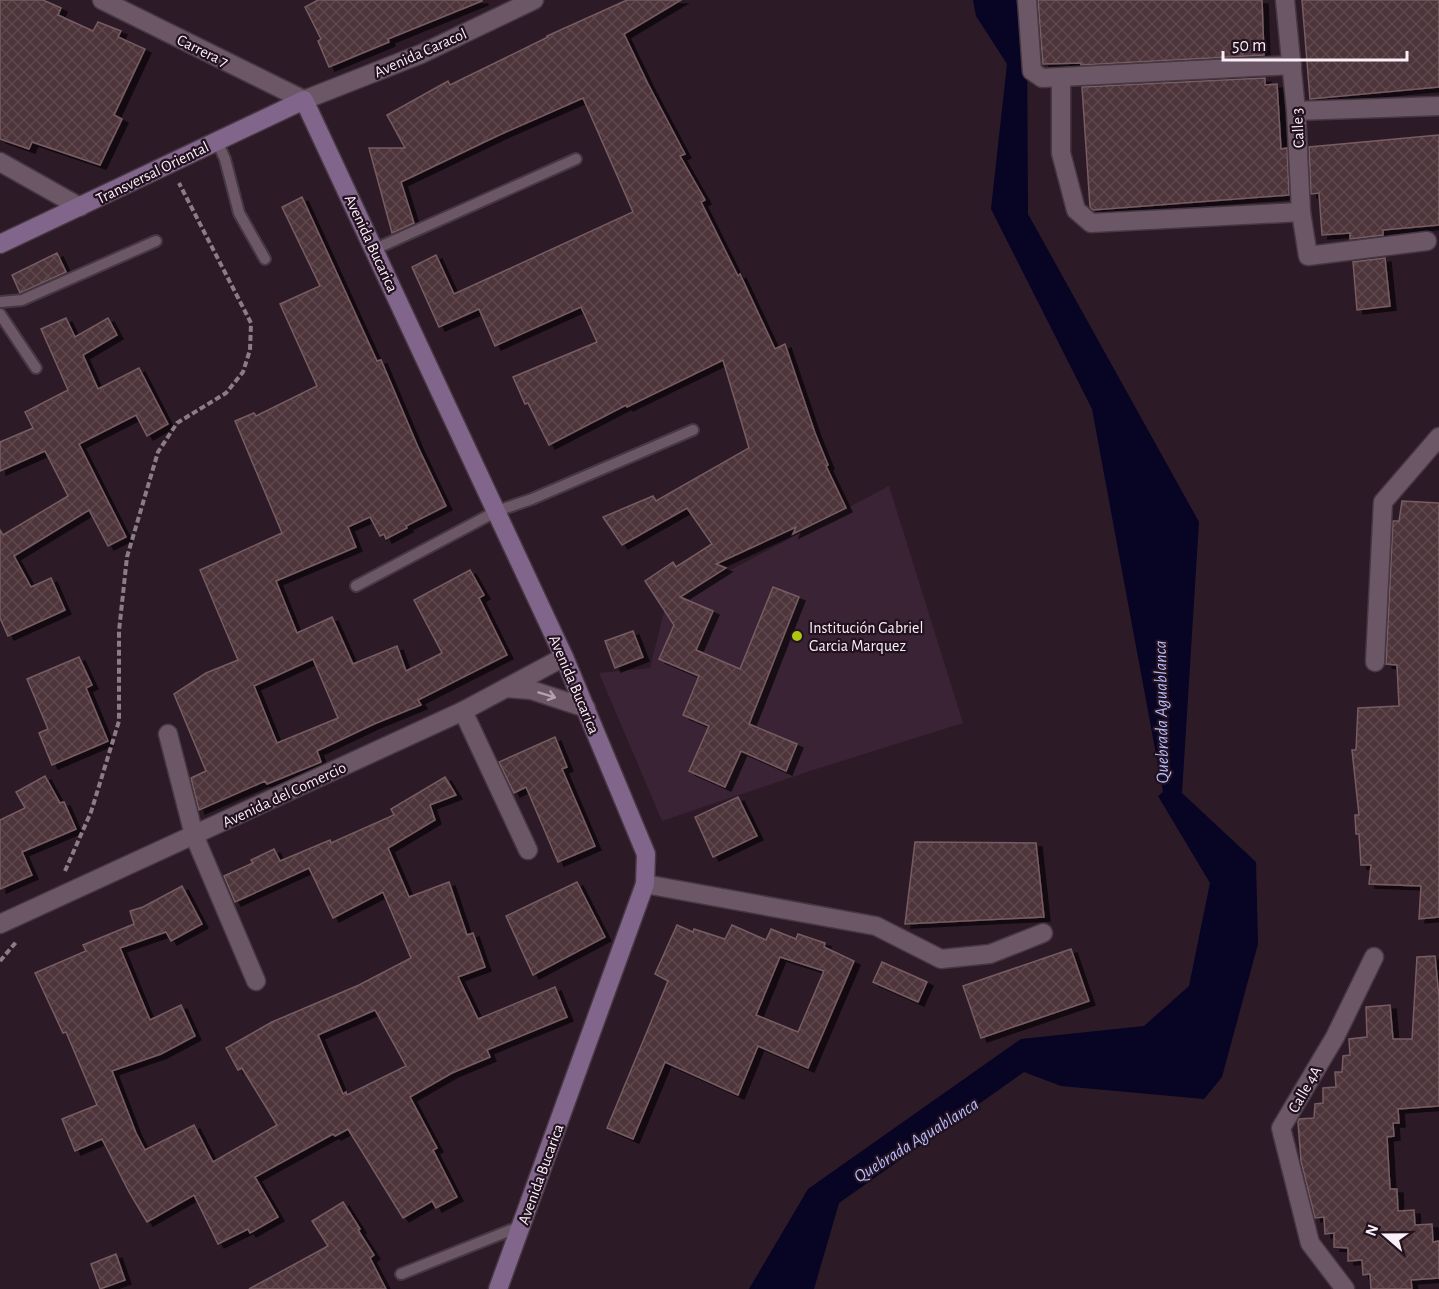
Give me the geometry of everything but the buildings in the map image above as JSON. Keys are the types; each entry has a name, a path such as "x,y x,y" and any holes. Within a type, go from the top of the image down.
{"main road":[{"name":"Transversal Oriental","path":"0,244 304,100"},
{"name":"Avenida Bucarica","path":"304,100 564,657 646,854 645,884 498,1289"}],"street":[{"name":"Carrera 7","path":"102,0 304,100"},
{"name":"Avenida Caracol","path":"304,100 421,54 534,0"},
{"path":"1027,0 1032,71 1042,78 1292,65"},
{"name":"Calle 3","path":"1285,0 1296,111 1301,212 1308,256 1427,241"},
{"path":"1061,78 1061,153 1076,210 1091,223 1301,212"},
{"path":"1296,111 1439,106"},
{"path":"0,162 80,207"},
{"path":"1375,662 1383,502 1439,437"},
{"name":"Avenida del Comercio","path":"0,924 463,711 564,657"},
{"path":"506,688 531,690 586,708"},
{"path":"463,711 528,850"},
{"path":"168,734 194,835 256,981"},
{"path":"645,884 876,926 941,958 990,954 1043,933"},
{"name":"Calle 4A","path":"1346,1289 1310,1243 1281,1128 1335,1037 1374,957"}],"lane":[{"path":"217,141 225,159 239,213 265,259"},
{"path":"375,249 576,159"},
{"path":"0,302 22,300 156,241"},
{"path":"0,314 36,368"},
{"path":"356,586 497,511 532,499 693,430"},
{"path":"401,1274 521,1226"}],"path":[{"path":"53,898 91,812 119,721 119,631 127,557 158,452 177,423 226,393 243,372 250,350 250,323 170,164"},
{"path":"0,961 23,934"}],"shaded area":[{"name":"Institución Gabriel Garcia Marquez","path":"889,486 963,723 662,821 599,673 650,668 666,604"}],"water":[{"name":"Quebrada Aguablanca","path":"973,0 1016,0 1027,44 1028,214 1199,522 1182,793 1256,862 1258,944 1222,1077 1204,1099 1061,1086 1024,1072 839,1203 814,1289 749,1289 808,1189 1021,1039 1144,1026 1189,986 1210,883 1158,796 1163,792 1092,409 991,209 1007,64 976,16"}],"place":[{"name":"Institución Gabriel Garcia Marquez","path":"797,636"}]}
